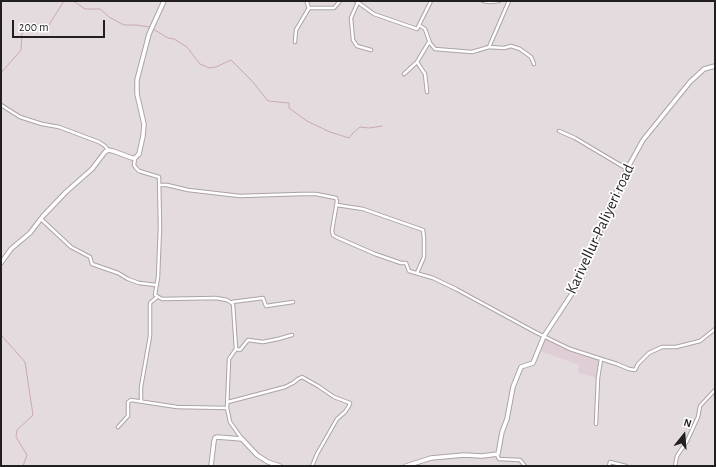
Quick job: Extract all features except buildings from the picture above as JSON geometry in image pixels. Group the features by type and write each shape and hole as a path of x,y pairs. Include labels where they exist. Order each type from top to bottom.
{"main road":[{"path":"1,263 11,249 30,232 66,192 92,169 105,152 108,150 135,158 139,154 144,124 137,94 137,80 140,64 151,31 164,1"},
{"name":"Karivellur-Paliyeri road","path":"496,455 507,419 513,386 519,370 521,367 533,363 544,336 575,289 583,274 610,206 627,169 644,140 690,82 704,69 715,66"},
{"path":"211,466 215,438 242,439 258,455 268,462 280,466"},
{"path":"406,466 431,458 464,455 496,455"}],"street":[{"path":"295,42 296,30 309,8 308,1"},
{"path":"309,8 334,8 340,1"},
{"path":"370,50 357,46 353,40 351,18 357,1 374,14 417,29 431,1"},
{"path":"483,1 499,1"},
{"path":"489,47 509,1"},
{"path":"419,25 426,29 430,41 435,49 472,52 489,47 504,48 511,46 520,49 531,57 534,64"},
{"path":"404,74 418,62 430,41"},
{"path":"418,62 425,74 427,92"},
{"path":"1,105 20,117 42,124 59,127 99,142 108,150"},
{"path":"559,131 575,138 627,169"},
{"path":"135,158 134,165 139,171 158,177 160,227 158,277 155,295 157,297"},
{"path":"159,185 240,196 269,194 316,194 336,198 337,205 333,235 374,254 401,263 406,263 409,271 433,278 456,289 570,349 635,370 638,364 649,353 662,348 700,342 715,329"},
{"path":"337,205 363,209 423,230 424,257 417,273"},
{"path":"41,219 71,247 90,258 92,264 118,273 139,283 156,285"},
{"path":"157,297 216,298 231,302 263,298 266,306 293,302"},
{"path":"141,401 141,387 150,336 150,303 157,297"},
{"path":"231,302 234,308 236,349 229,360 227,408 230,422 242,439"},
{"path":"236,349 240,350 248,340 263,342 292,335"},
{"path":"596,424 598,378 601,360"},
{"path":"228,402 285,387 302,377 334,397 350,402 347,410 337,419 312,466"},
{"path":"675,466 677,456 687,441 698,417 700,406 715,390"},
{"path":"118,427 128,416 128,402 131,400 177,407 227,408"},
{"path":"496,455 499,459 520,460 525,466"},
{"path":"609,466 610,462 626,466"}],"shaded area":[{"path":"544,338 549,339 569,350 600,360 597,378 578,373 579,365 540,351"}],"waterway":[{"path":"1,73 21,50 22,33 38,24 49,25 64,1"},
{"path":"70,1 75,2 85,9 100,9 109,17 124,25 150,27"},
{"path":"153,29 187,47 200,64 209,68 216,67 231,60 252,81 268,101 289,103 289,108 307,121 330,132 349,138 360,127 369,128 382,126"},
{"path":"1,335 25,362 33,415 17,430 16,437 27,455 23,466"}]}
